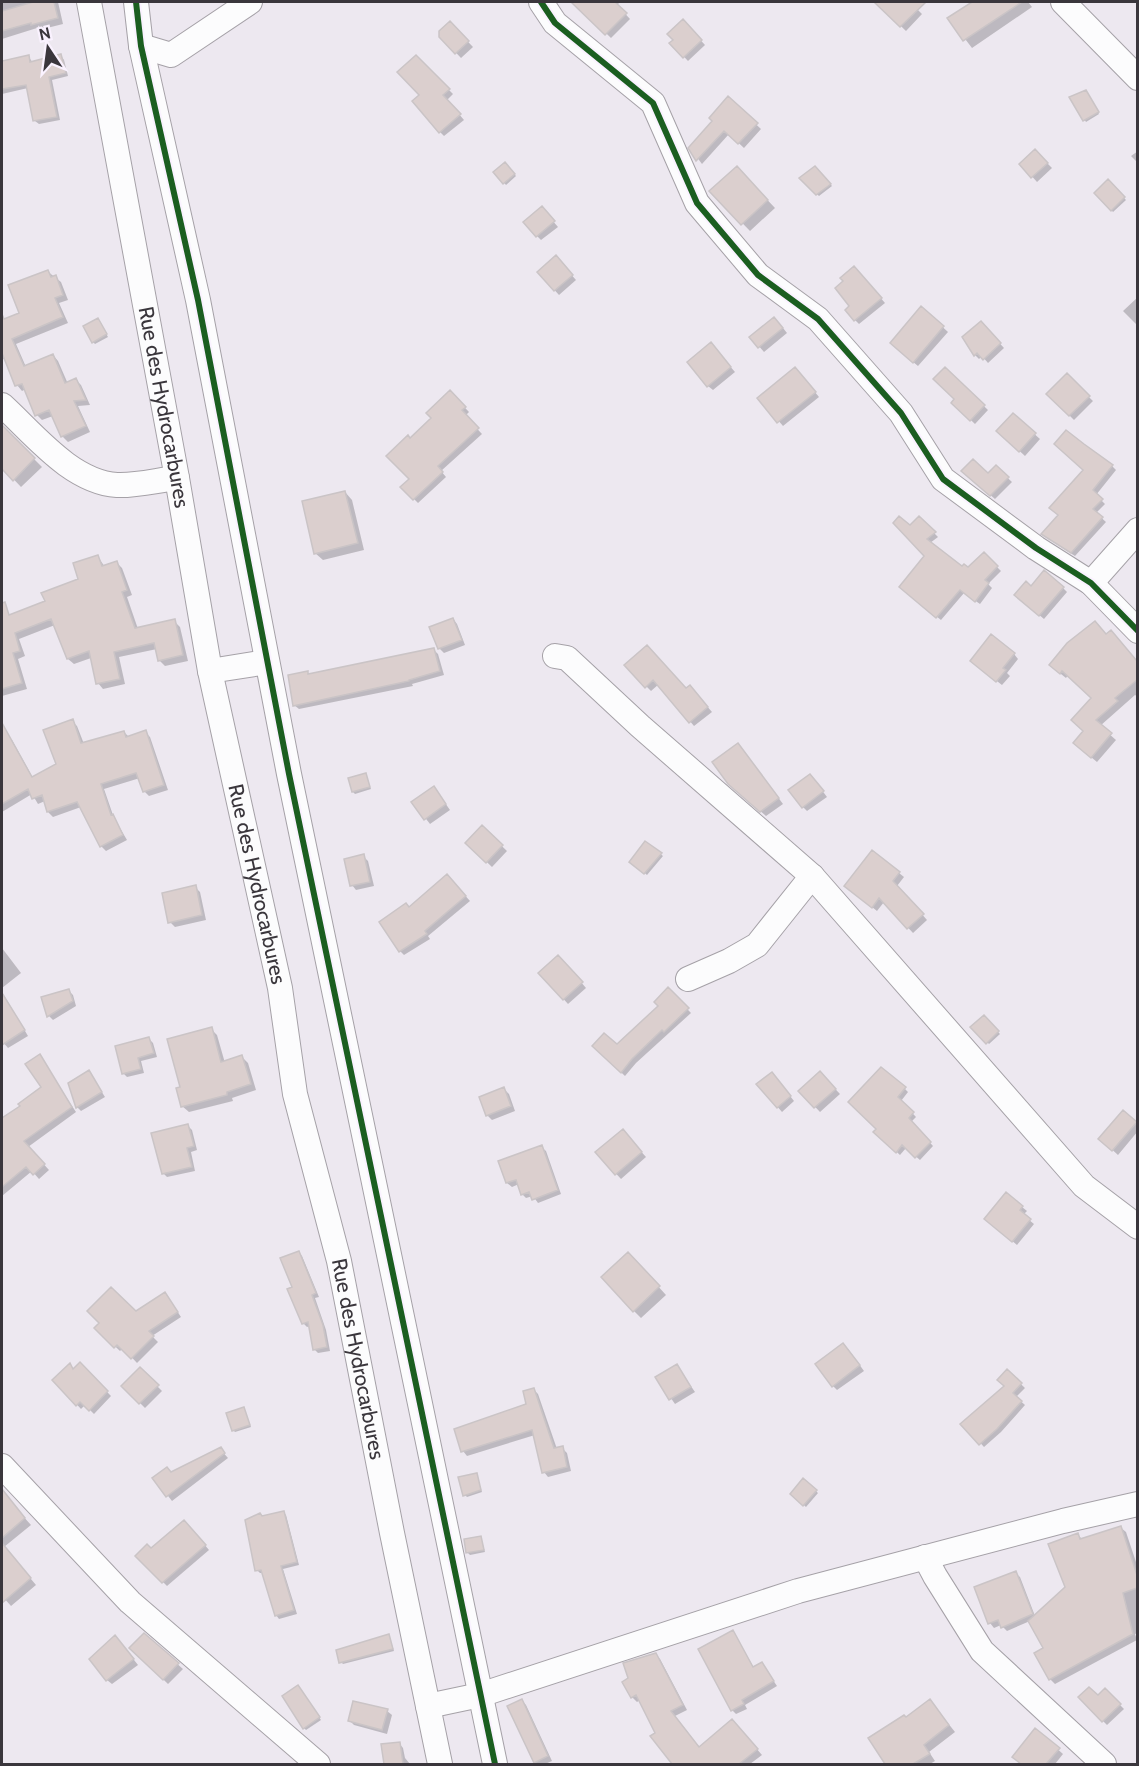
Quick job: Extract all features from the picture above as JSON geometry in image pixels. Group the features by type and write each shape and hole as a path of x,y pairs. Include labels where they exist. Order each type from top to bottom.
{"street":[{"name":"Rue des Hydrocarbures","path":"90,2 210,671 280,988 295,1094 339,1261 441,1764"},
{"path":"136,2 141,46 198,300 267,662 495,1764"},
{"path":"141,46 171,54 250,2"},
{"path":"541,2 555,22 653,103 697,203 758,275 818,319 901,413 943,479 1036,548 1091,584 1137,631"},
{"path":"1064,2 1137,78"},
{"path":"2,405 71,469 93,481 119,485 177,478"},
{"path":"1091,584 1137,530"},
{"path":"555,656 567,658 640,726 812,876 1084,1185 1137,1227"},
{"path":"210,671 267,662"},
{"path":"688,979 729,962 757,945 812,876"},
{"path":"2,1466 130,1602 318,1764"},
{"path":"428,1706 480,1695 798,1591 1063,1521 1137,1504"},
{"path":"925,1557 982,1651 1104,1764"}],"building":[{"path":"33,2 54,2 58,18 2,31 2,11"},
{"path":"571,2 615,2 627,13 605,35"},
{"path":"874,2 926,2 900,27"},
{"path":"972,2 1022,2 963,41 947,18"},
{"path":"683,19 702,40 683,58 669,43 673,40 667,34"},
{"path":"450,21 469,41 455,54 439,37 439,31"},
{"path":"61,54 66,73 49,77 57,117 33,121 26,85 2,89 2,61 29,55 30,62"},
{"path":"416,55 450,89 443,95 461,114 439,133 412,101 419,95 397,72"},
{"path":"1086,90 1099,112 1083,121 1069,97"},
{"path":"728,96 758,123 738,144 724,131 696,161 688,148 712,121 709,118"},
{"path":"1035,149 1048,163 1031,178 1019,164"},
{"path":"505,162 515,174 503,184 493,172"},
{"path":"737,166 768,200 741,225 709,191"},
{"path":"815,166 831,184 816,195 799,178"},
{"path":"1108,179 1125,197 1111,211 1094,193"},
{"path":"542,206 555,221 536,237 523,222"},
{"path":"556,255 573,275 554,291 537,272"},
{"path":"854,266 882,298 854,321 845,310 849,306 835,288 843,281 840,278"},
{"path":"48,270 51,277 56,275 63,295 55,298 63,317 12,339 24,366 53,354 65,383 76,378 86,400 74,401 86,426 61,437 49,410 35,416 22,384 15,386 2,353 2,314 4,319 19,313 8,285"},
{"path":"921,306 944,326 913,363 890,343"},
{"path":"774,317 783,328 758,348 749,337"},
{"path":"98,318 107,334 92,343 83,326"},
{"path":"981,321 1001,343 983,360 977,353 974,356 962,337"},
{"path":"711,342 731,367 707,387 687,362"},
{"path":"795,367 816,392 777,423 757,398"},
{"path":"945,367 985,405 970,421 951,403 954,399 933,379"},
{"path":"1067,373 1090,396 1069,416 1046,394"},
{"path":"450,390 466,407 462,410 479,428 438,466 443,472 413,500 400,487 409,479 386,456 408,435 410,438 431,418 426,413"},
{"path":"1013,413 1036,433 1019,452 996,431"},
{"path":"2,425 35,458 13,481 2,469"},
{"path":"1066,430 1113,465 1093,490 1103,499 1093,509 1103,517 1071,553 1041,534 1058,515 1049,508 1083,470 1054,444"},
{"path":"973,459 988,473 996,465 1009,477 990,496 961,471"},
{"path":"345,491 358,543 314,554 302,501"},
{"path":"899,516 910,525 919,516 936,532 927,539 962,566 964,564 968,567 984,552 998,566 985,580 989,583 975,602 960,590 936,618 899,587 924,556 893,523"},
{"path":"98,555 102,566 117,561 127,590 122,592 135,628 175,619 183,655 158,661 154,643 114,652 120,679 96,684 89,651 67,659 51,619 15,633 20,651 13,653 22,683 2,689 2,603 5,602 9,615 45,601 41,593 78,579 73,563"},
{"path":"1044,570 1064,587 1039,616 1014,595 1026,581 1031,586"},
{"path":"453,618 462,640 438,649 429,627"},
{"path":"1095,621 1106,634 1111,630 1137,661 1137,680 1115,698 1118,701 1096,720 1112,733 1091,758 1073,743 1083,731 1071,720 1091,698 1062,671 1060,674 1049,665 1067,643"},
{"path":"991,634 1015,653 1003,668 1006,670 996,682 970,661"},
{"path":"647,645 686,688 690,685 708,707 689,723 653,680 645,688 624,665"},
{"path":"434,648 440,671 409,681 293,706 288,675 308,671 308,674"},
{"path":"73,719 81,743 124,731 126,737 146,730 164,785 143,792 136,773 101,784 111,815 113,814 123,835 100,847 77,802 47,812 42,795 32,799 28,789 2,804 2,723 32,777 56,764 43,730"},
{"path":"738,743 779,798 760,812 728,784 712,762"},
{"path":"366,773 370,787 352,792 348,778"},
{"path":"810,774 824,791 802,808 788,790"},
{"path":"434,786 446,804 424,820 411,802"},
{"path":"482,825 503,845 486,863 465,843"},
{"path":"645,841 662,853 644,874 629,862"},
{"path":"872,850 900,872 893,881 924,914 907,929 879,898 872,908 844,886"},
{"path":"364,854 370,882 350,886 344,859"},
{"path":"447,874 466,896 425,931 427,934 399,952 379,922 406,903 409,907"},
{"path":"196,885 202,915 168,923 162,893"},
{"path":"558,955 583,982 563,1000 538,973"},
{"path":"668,987 689,1008 664,1032 662,1030 621,1073 592,1046 604,1033 617,1044 658,1006 654,1002"},
{"path":"69,989 73,1001 47,1017 41,997"},
{"path":"2,993 25,1030 2,1045"},
{"path":"984,1015 999,1031 986,1044 970,1027"},
{"path":"212,1027 221,1062 242,1055 251,1084 227,1092 227,1095 181,1107 176,1088 180,1087 167,1039"},
{"path":"149,1037 154,1053 138,1058 141,1069 122,1074 115,1046"},
{"path":"40,1054 72,1107 24,1141 45,1164 33,1175 26,1167 2,1187 2,1118 20,1106 18,1104 41,1087 25,1064"},
{"path":"881,1067 906,1087 898,1097 914,1112 909,1118 931,1142 915,1158 902,1145 896,1153 873,1132 876,1129 848,1102"},
{"path":"89,1070 102,1092 76,1108 68,1083"},
{"path":"820,1071 836,1089 814,1108 798,1091"},
{"path":"772,1072 791,1096 777,1108 756,1084"},
{"path":"504,1087 511,1106 486,1116 479,1097"},
{"path":"1123,1110 1137,1122 1112,1151 1098,1139"},
{"path":"188,1124 194,1146 187,1148 192,1167 162,1174 151,1133"},
{"path":"623,1129 642,1152 615,1175 595,1152"},
{"path":"542,1145 558,1190 532,1200 529,1192 521,1195 516,1180 506,1183 498,1161"},
{"path":"1006,1192 1023,1206 1020,1210 1031,1219 1012,1242 984,1219"},
{"path":"299,1251 316,1293 312,1295 323,1325 327,1347 313,1350 308,1322 302,1324 287,1289 292,1287 280,1258"},
{"path":"628,1252 660,1286 633,1312 601,1277"},
{"path":"111,1287 136,1311 165,1292 178,1312 149,1331 154,1336 131,1359 117,1345 114,1348 94,1328 99,1323 87,1311"},
{"path":"843,1343 860,1365 832,1387 815,1364"},
{"path":"80,1362 108,1391 89,1411 80,1402 76,1406 52,1380 70,1363 73,1369"},
{"path":"677,1364 691,1387 669,1400 655,1377"},
{"path":"140,1367 159,1385 139,1404 121,1386"},
{"path":"1007,1369 1022,1383 1013,1393 1022,1401 979,1445 960,1424 1004,1386 997,1380"},
{"path":"534,1388 554,1448 563,1446 567,1467 542,1473 532,1430 461,1452 454,1429 526,1404 523,1391"},
{"path":"244,1407 250,1425 232,1431 226,1413"},
{"path":"221,1447 225,1453 166,1497 152,1478 167,1467 171,1472"},
{"path":"477,1473 481,1490 463,1496 458,1477"},
{"path":"803,1478 817,1490 803,1506 790,1494"},
{"path":"2,1489 25,1518 2,1538"},
{"path":"284,1511 297,1562 281,1566 294,1610 275,1616 261,1570 255,1571 245,1520 260,1513 262,1516"},
{"path":"184,1520 206,1545 162,1583 135,1556 147,1544 151,1548"},
{"path":"1121,1526 1137,1575 1137,1588 1123,1593 1133,1634 1049,1680 1034,1653 1043,1648 1028,1621 1065,1587 1048,1544 1078,1533 1080,1539"},
{"path":"481,1536 484,1550 466,1553 464,1539"},
{"path":"2,1543 31,1578 2,1603"},
{"path":"1016,1571 1033,1614 1001,1628 998,1620 988,1624 974,1587"},
{"path":"733,1630 753,1667 762,1662 774,1681 742,1700 744,1704 731,1711 698,1649"},
{"path":"144,1633 179,1663 163,1680 129,1648"},
{"path":"389,1634 393,1649 339,1663 336,1650"},
{"path":"115,1635 134,1659 106,1681 89,1659"},
{"path":"656,1653 683,1705 671,1711 699,1747 732,1719 758,1749 739,1764 672,1764 650,1736 655,1733 636,1695 631,1698 622,1682 628,1678 623,1663"},
{"path":"298,1685 320,1717 303,1729 282,1696"},
{"path":"1089,1687 1098,1695 1105,1688 1121,1704 1102,1722 1078,1697"},
{"path":"522,1699 548,1756 534,1763 507,1706"},
{"path":"930,1699 949,1725 924,1745 930,1754 913,1764 885,1764 868,1738 904,1715 906,1717"},
{"path":"353,1701 388,1709 382,1730 348,1721"},
{"path":"1035,1728 1060,1748 1046,1764 1021,1764 1012,1757"},
{"path":"400,1742 403,1764 384,1764 381,1744"}],"cycle path":[{"path":"136,2 141,46 198,300 289,774 495,1764"},
{"path":"541,2 555,23 653,103 697,203 758,275 818,319 901,413 943,479 1036,548 1091,583 1138,631"}]}
